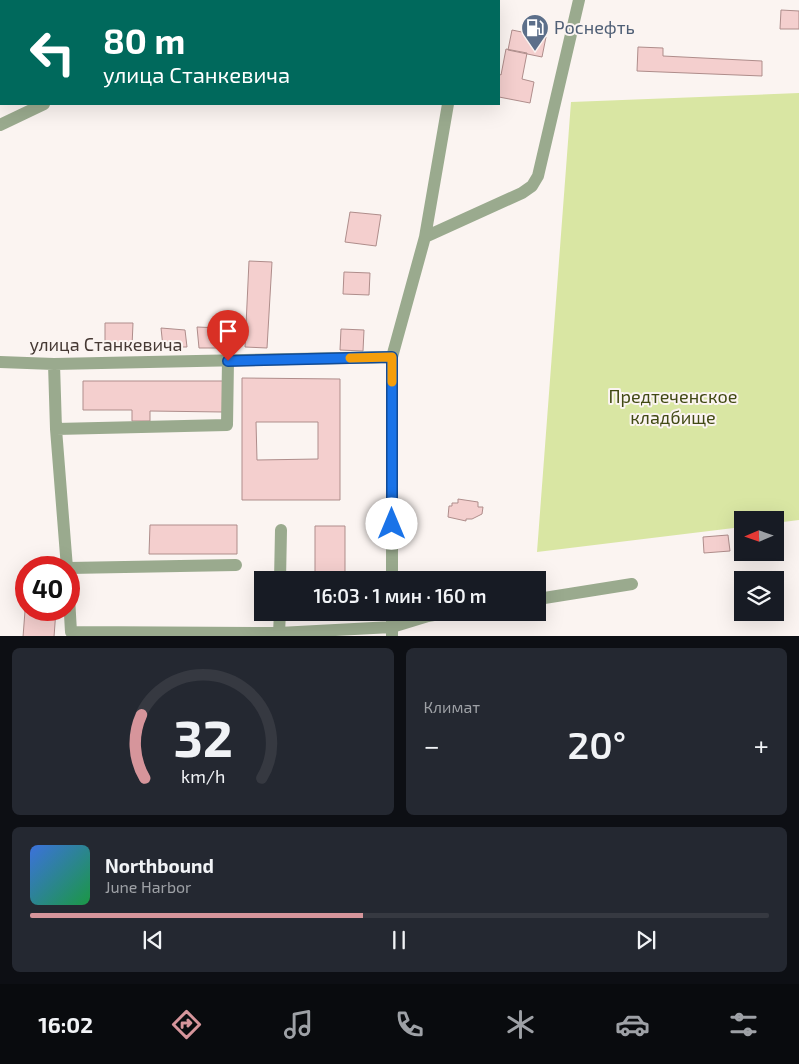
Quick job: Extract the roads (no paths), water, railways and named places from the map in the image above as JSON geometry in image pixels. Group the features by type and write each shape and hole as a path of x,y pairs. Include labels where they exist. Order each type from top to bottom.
{"street":[{"path":"424,237 522,193 532,186 538,176 578,0"},
{"path":"0,125 42,105"},
{"path":"392,571 392,357 424,237 448,105"},
{"name":"улица Станкевича","path":"0,362 54,364 392,357"},
{"path":"56,429 227,425 228,361"},
{"path":"54,364 56,429 67,556"},
{"path":"280,571 281,530"},
{"path":"80,568 236,565"},
{"path":"546,598 632,584"},
{"path":"70,621 71,632 155,634 392,632 417,621"},
{"path":"279,633 280,621"}],"place":[{"name":"Роснефть","path":"535,52"}],"park label":[{"name":"Предтеченское кладбище","path":"673,407"}]}
